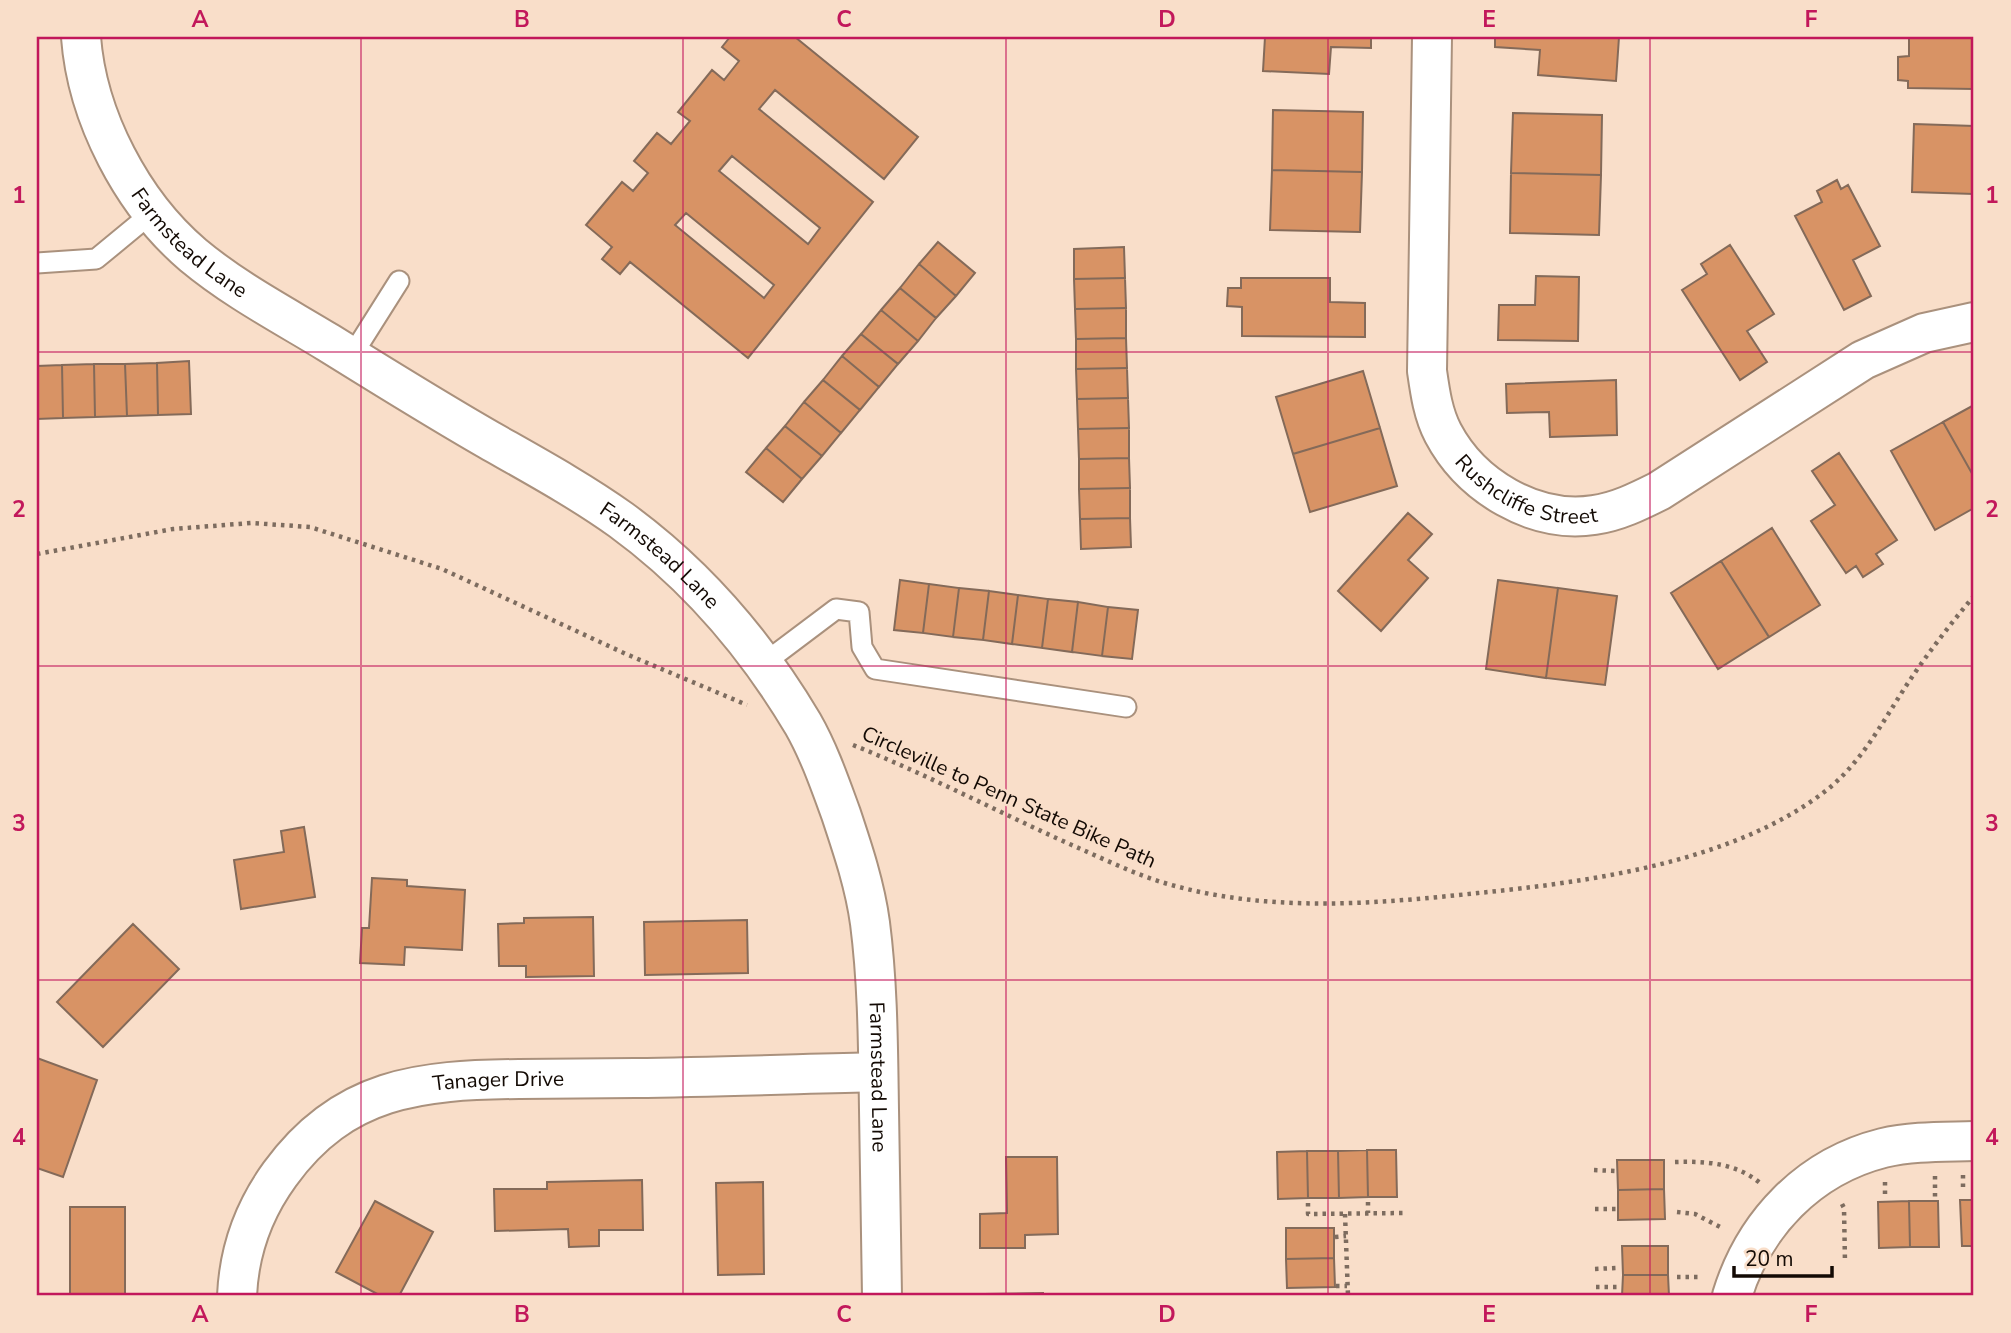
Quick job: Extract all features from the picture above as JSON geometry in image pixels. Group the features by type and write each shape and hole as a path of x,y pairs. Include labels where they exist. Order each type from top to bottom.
{"street":[{"name":"Farmstead Lane","path":"81,37 83,62 96,114 117,160 153,212 191,253 231,283 617,517 677,565 716,604 762,664 804,726 831,785 857,862 870,922 876,987 882,1296"},
{"name":"Rushcliffe Street","path":"1432,37 1427,371 1432,403 1442,433 1463,462 1493,491 1523,506 1559,515 1594,515 1628,506 1659,491 1863,360 1924,333 1974,322"},
{"name":"Tanager Drive","path":"237,1296 238,1270 248,1229 267,1192 294,1155 327,1124 366,1101 406,1087 449,1081 878,1072"},
{"path":"1717,1287 1739,1272 1754,1243 1779,1209 1810,1181 1846,1161 1883,1148 1921,1142 1968,1158"}],"lane":[{"path":"37,263 96,259 153,212"},
{"path":"351,356 399,281"},
{"path":"762,664 836,609 859,612 862,648 875,669 1126,707"}],"path":[{"path":"37,554 173,529 251,523 310,527 442,569 626,654 752,707"},
{"name":"Circleville to Penn State Bike Path","path":"845,742 1109,861 1166,884 1223,897 1288,904 1366,903 1546,886 1692,855 1766,828 1805,806 1832,786 1850,767 1948,627 1974,596"},
{"path":"1963,1192 1968,1158"},
{"path":"1675,1162 1729,1166 1751,1175 1760,1183"},
{"path":"1594,1170 1616,1171"},
{"path":"1935,1175 1935,1196"},
{"path":"1839,1201 1844,1208 1845,1263"},
{"path":"1368,1202 1368,1213"},
{"path":"1308,1203 1308,1214 1406,1213"},
{"path":"1595,1209 1617,1209"},
{"path":"1677,1212 1695,1214 1725,1229"},
{"path":"1345,1214 1348,1296"},
{"path":"1335,1237 1346,1236"},
{"path":"1595,1269 1617,1268"},
{"path":"1677,1277 1717,1287"},
{"path":"1336,1286 1348,1286"},
{"path":"1596,1287 1618,1287"}],"building":[{"path":"730,37 795,37 918,137 884,179 775,90 759,109 873,202 748,358 630,262 620,274 602,259 612,247 586,225 622,182 633,191 648,173 634,161 657,133 671,144 690,121 678,112 712,70 724,80 739,61 722,47","holes":["732,156 820,228 808,244 719,171","686,213 774,285 764,298 675,225"]},
{"path":"1265,37 1371,37 1371,48 1331,47 1329,74 1263,71"},
{"path":"1495,37 1619,37 1616,81 1538,75 1540,50 1495,47"},
{"path":"1909,37 1974,37 1974,89 1908,88 1908,81 1898,80 1898,57 1909,56"},
{"path":"1273,110 1363,112 1362,172 1272,170"},
{"path":"1513,113 1602,115 1601,175 1511,173"},
{"path":"1914,124 1974,126 1974,194 1912,192"},
{"path":"1272,170 1362,172 1360,232 1270,230"},
{"path":"1511,173 1601,175 1599,235 1510,233"},
{"path":"1837,180 1841,189 1848,185 1880,246 1853,260 1871,296 1844,310 1795,216 1822,202 1817,191"},
{"path":"938,242 975,273 956,296 919,264"},
{"path":"1730,245 1774,314 1747,331 1767,362 1740,380 1682,290 1707,274 1701,264"},
{"path":"1124,247 1125,278 1074,279 1074,249"},
{"path":"919,264 956,296 936,318 900,288"},
{"path":"1536,276 1579,277 1578,341 1498,340 1499,305 1535,305"},
{"path":"1125,278 1126,308 1075,309 1074,279"},
{"path":"1241,278 1330,278 1330,302 1365,303 1365,337 1242,336 1242,307 1227,306 1228,288 1241,288"},
{"path":"900,288 936,318 918,341 881,310"},
{"path":"1126,308 1126,338 1076,339 1075,309"},
{"path":"881,310 918,341 898,364 861,334"},
{"path":"861,334 898,364 879,387 842,356"},
{"path":"1126,338 1127,368 1076,369 1076,339"},
{"path":"842,356 879,387 860,410 823,380"},
{"path":"189,361 191,414 158,415 157,363"},
{"path":"157,363 158,415 127,416 125,364"},
{"path":"94,364 125,364 127,416 95,417"},
{"path":"94,364 95,417 63,418 62,365"},
{"path":"62,365 63,418 37,419 37,366"},
{"path":"1127,368 1128,398 1077,399 1076,369"},
{"path":"1363,371 1380,428 1293,454 1276,397"},
{"path":"823,380 860,410 841,433 804,402"},
{"path":"1616,380 1617,435 1550,437 1549,412 1507,413 1506,384"},
{"path":"1128,398 1129,428 1078,429 1077,399"},
{"path":"804,402 841,433 822,456 785,426"},
{"path":"1974,405 1974,477 1943,422"},
{"path":"1943,422 1974,477 1974,508 1935,530 1891,451"},
{"path":"785,426 822,456 802,479 766,448"},
{"path":"1129,428 1129,458 1079,459 1078,429"},
{"path":"1380,428 1397,486 1310,512 1293,454"},
{"path":"766,448 802,479 783,502 746,472"},
{"path":"1839,453 1897,540 1876,554 1883,564 1863,577 1856,566 1846,573 1811,521 1835,505 1812,471"},
{"path":"1129,458 1130,488 1079,489 1079,459"},
{"path":"1130,488 1130,518 1080,519 1079,489"},
{"path":"1408,513 1432,534 1408,560 1428,578 1381,631 1338,591"},
{"path":"1130,518 1131,547 1081,549 1080,519"},
{"path":"1772,528 1820,605 1769,637 1721,561"},
{"path":"1721,561 1769,637 1718,669 1671,593"},
{"path":"900,580 929,584 923,633 894,630"},
{"path":"1498,580 1558,588 1546,678 1486,669"},
{"path":"929,584 959,588 953,637 923,633"},
{"path":"959,588 989,591 983,640 953,637"},
{"path":"1558,588 1617,596 1605,685 1546,678"},
{"path":"989,591 1018,595 1012,644 983,640"},
{"path":"1018,595 1048,599 1042,648 1012,644"},
{"path":"1048,599 1078,602 1072,652 1042,648"},
{"path":"1078,602 1108,607 1102,656 1072,652"},
{"path":"1108,607 1138,610 1132,659 1102,656"},
{"path":"304,827 315,897 241,909 234,860 284,852 281,831"},
{"path":"372,878 407,880 407,886 465,890 462,950 405,947 404,965 360,963 362,928 369,928"},
{"path":"593,917 594,976 526,977 526,966 499,966 498,924 524,923 524,918"},
{"path":"747,920 748,973 645,975 644,922"},
{"path":"133,924 179,969 103,1047 57,1002"},
{"path":"37,1058 97,1080 63,1177 37,1168"},
{"path":"1367,1150 1368,1197 1339,1198 1338,1151"},
{"path":"1367,1150 1396,1150 1397,1197 1368,1197"},
{"path":"1307,1151 1308,1198 1278,1199 1277,1152"},
{"path":"1307,1151 1338,1151 1339,1198 1308,1198"},
{"path":"1006,1157 1057,1157 1058,1234 1025,1235 1025,1248 980,1248 980,1214 1007,1213"},
{"path":"1617,1160 1664,1160 1664,1189 1618,1190"},
{"path":"642,1180 643,1230 599,1230 599,1246 569,1247 568,1229 495,1231 494,1189 547,1189 547,1182"},
{"path":"763,1182 764,1274 718,1275 716,1183"},
{"path":"1664,1189 1665,1219 1618,1220 1618,1190"},
{"path":"1960,1200 1974,1200 1974,1246 1962,1246"},
{"path":"375,1201 433,1232 399,1296 381,1296 336,1272"},
{"path":"1909,1201 1938,1201 1939,1247 1910,1247"},
{"path":"1909,1201 1910,1247 1879,1248 1878,1202"},
{"path":"70,1207 125,1207 125,1296 70,1296"},
{"path":"1286,1228 1334,1228 1334,1258 1286,1259"},
{"path":"1622,1246 1668,1246 1668,1275 1623,1275"},
{"path":"1334,1258 1335,1287 1287,1288 1286,1259"},
{"path":"1623,1275 1668,1275 1669,1296 1622,1296"},
{"path":"1043,1293 1043,1296 985,1296 985,1294"}]}
